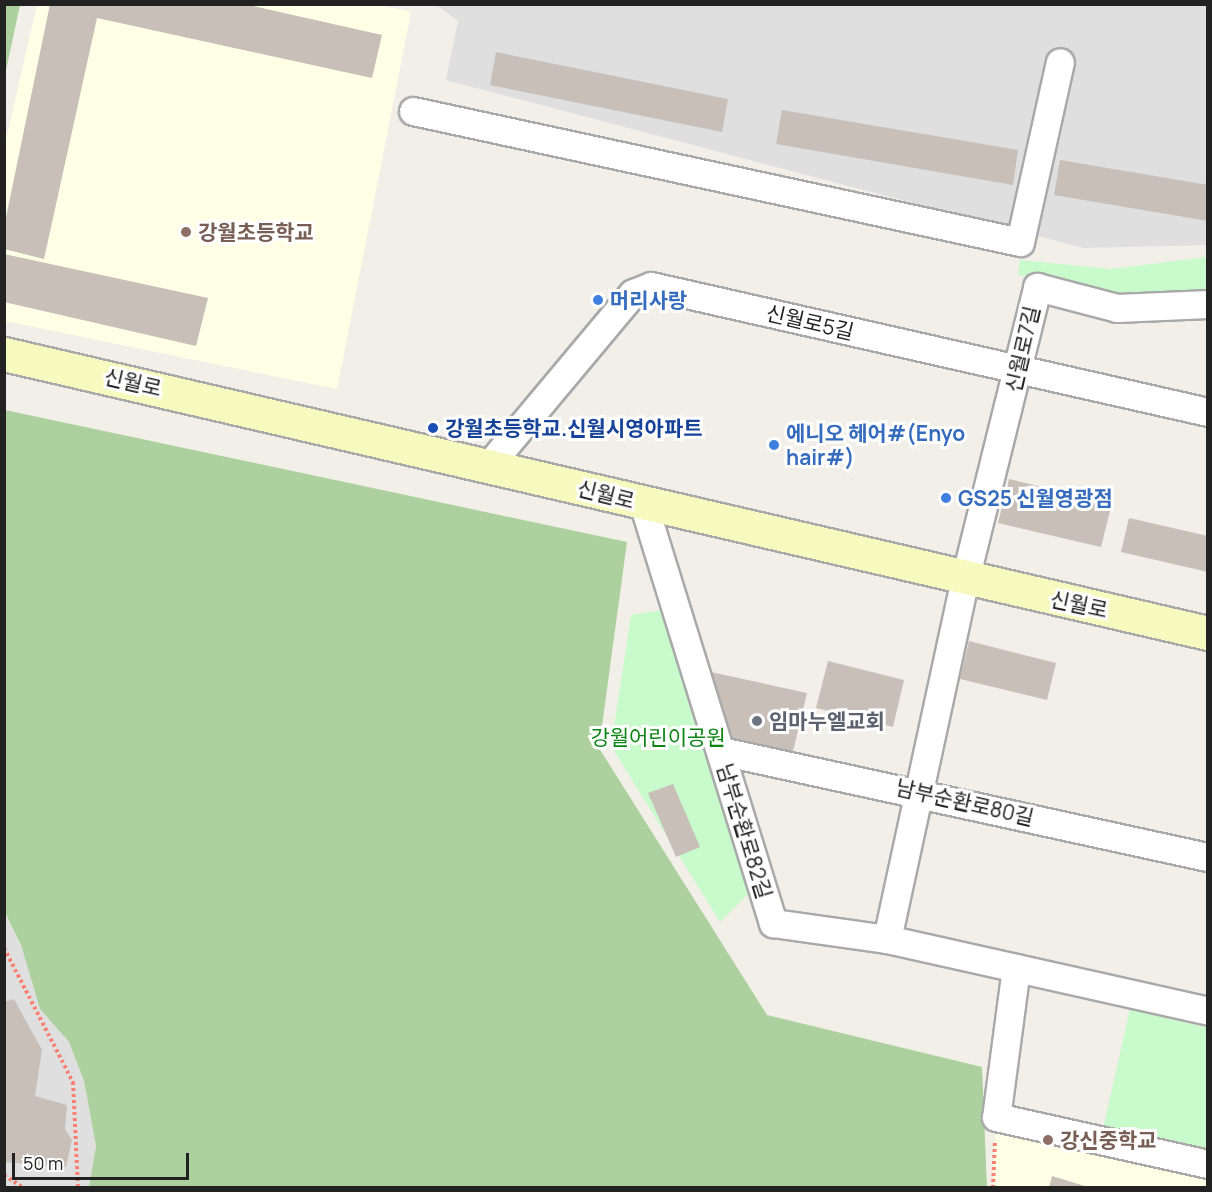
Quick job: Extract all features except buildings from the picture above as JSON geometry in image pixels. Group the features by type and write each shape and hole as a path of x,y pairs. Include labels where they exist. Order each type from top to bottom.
{"main road":[{"name":"신월로","path":"4,354 489,465 965,579 1208,633"}],"street":[{"path":"413,111 1020,242 1060,62"},
{"name":"신월로5길","path":"489,465 633,293 651,286 1208,412"},
{"name":"신월로7길","path":"888,939 965,579 1037,287 1117,308 1208,304"},
{"name":"남부순환로82길","path":"643,503 773,923 888,939 1208,1011"},
{"name":"남부순환로80길","path":"721,751 919,791 1208,857"},
{"path":"1017,968 996,1117 1208,1164"}],"path":[{"path":"4,948 73,1082 78,1188"},
{"path":"993,1188 996,1117"},
{"path":"4,1175 24,1188"}],"shaded area":[{"name":"강월초등학교","path":"375,4 411,12 337,389 5,321 5,144 37,5"},
{"path":"436,5 1207,5 1207,245 1083,248 446,80 458,21"},
{"path":"4,913 21,945 40,1009 69,1042 84,1081 96,1146 89,1187 5,1187"},
{"name":"강신중학교","path":"996,1117 1207,1164 1207,1187 993,1188"}],"green space":[{"path":"4,5 20,5 5,75"},
{"path":"1207,257 1207,291 1110,297 1018,275 1020,260 1111,269"},
{"path":"5,410 627,542 599,748 767,1015 982,1067 987,1187 89,1187 96,1146 84,1081 69,1042 40,1009 21,945 5,913"},
{"name":"강월어린이공원","path":"668,609 752,890 720,922 611,746 631,615"},
{"path":"1130,1009 1207,1028 1207,1152 1103,1129"}],"place":[{"name":"강월초등학교","path":"186,232"},
{"name":"머리사랑","path":"598,300"},
{"name":"강월초등학교.신월시영아파트","path":"433,428"},
{"name":"에니오 헤어#(Enyo hair#)","path":"774,445"},
{"name":"GS25 신월영광점","path":"946,498"},
{"name":"임마누엘교회","path":"757,721"},
{"name":"강신중학교","path":"1048,1140"}]}
